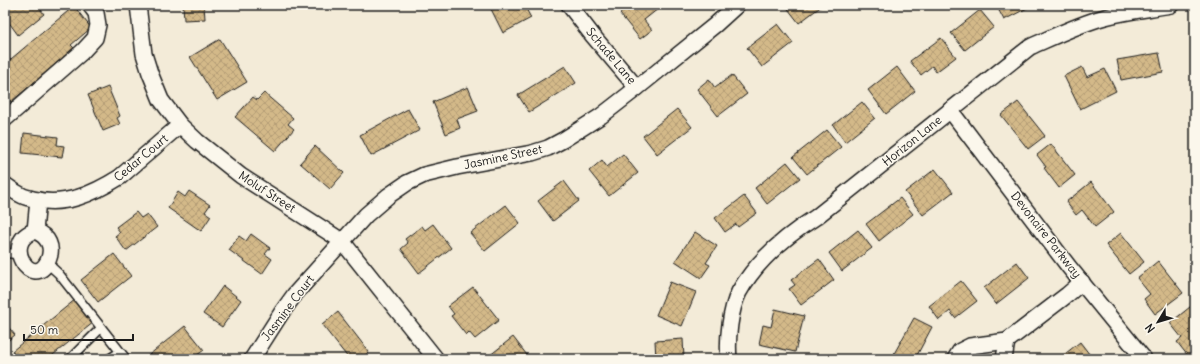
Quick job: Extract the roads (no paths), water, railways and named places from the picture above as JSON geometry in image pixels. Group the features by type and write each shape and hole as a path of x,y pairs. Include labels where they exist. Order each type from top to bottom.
{"street":[{"path":"5,119 82,52 95,38 98,25 96,13 90,5"},
{"name":"Moluf Street","path":"138,5 144,54 150,73 161,100 180,125 197,141 241,176 342,241 436,359"},
{"name":"Schade Lane","path":"569,5 637,88"},
{"name":"Jasmine Street","path":"342,241 366,215 388,196 407,183 424,175 457,167 532,153 548,148 563,140 601,116 715,25 737,5"},
{"name":"Horizon Lane","path":"729,359 730,329 734,306 739,293 755,269 774,248 796,230 816,217 1030,47 1066,30 1104,18 1142,9 1171,5"},
{"name":"Devonaire Parkway","path":"950,110 1069,267 1144,359"},
{"name":"Cedar Court","path":"5,185 22,196 38,200 58,202 86,196 120,178 180,125"},
{"path":"35,231 38,200"},
{"path":"35,231 47,239 50,246 50,255 47,263 34,271 24,267 10,254 21,238 28,233 35,231"},
{"name":"Jasmine Court","path":"252,359 295,294 342,241"},
{"path":"955,359 960,351 970,346 1007,341 1082,282"},
{"path":"1004,359 1007,341"}],"lane":[{"path":"47,263 60,274 126,359"},
{"path":"70,359 101,328"},
{"path":"109,359 120,352"}]}
